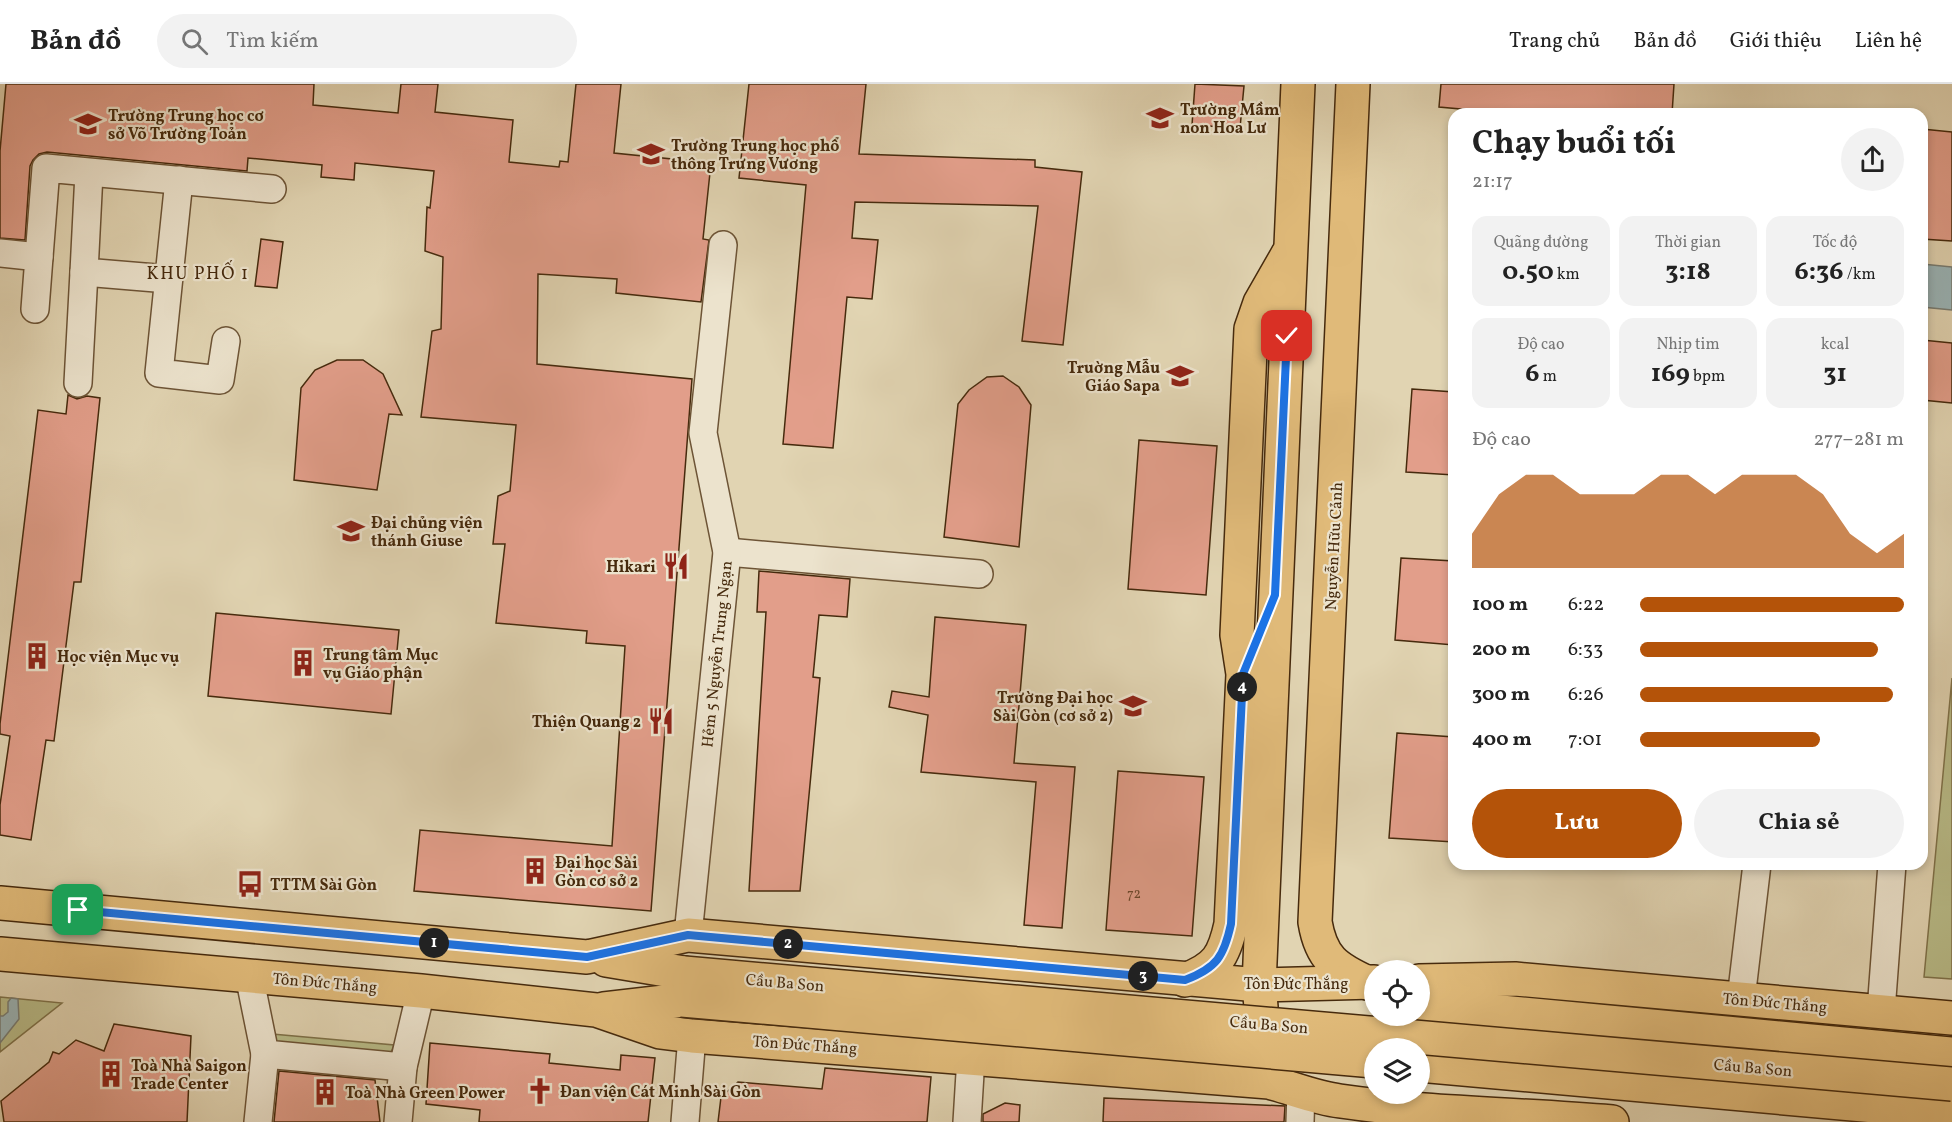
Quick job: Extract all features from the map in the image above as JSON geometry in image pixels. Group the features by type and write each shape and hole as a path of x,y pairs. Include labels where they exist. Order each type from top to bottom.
{"main road":[{"path":"1298,84 1259,985 1261,1009 1268,1028 1275,1044 1289,1058 1324,1079 1364,1088"},
{"name":"Nguyễn Hữu Cảnh","path":"1353,84 1315,922 1318,943 1329,959 1345,972 1364,980"},
{"path":"1185,980 1202,973 1217,962 1227,943 1231,924 1243,674 1237,635 1251,329 1260,303 1290,249"},
{"path":"1243,674 1275,595"},
{"name":"Tôn Đức Thắng","path":"0,903 587,957 688,935 1185,980 1259,985 1364,983"},
{"path":"76,959 78,910"},
{"name":"Tôn Đức Thắng","path":"0,954 421,991 596,1010 660,1032 692,1036 1269,1082 1300,1106 1338,1101 1467,1118 1539,1116 1612,1122"},
{"name":"Cầu Ba Son","path":"587,957 683,986 1364,1060"},
{"name":"Tôn Đức Thắng","path":"1430,981 1515,979 1952,1018"},
{"name":"Cầu Ba Son","path":"596,1010 683,986 1952,1084"},
{"path":"1415,1038 1418,1024 1434,1010 1448,1007 1952,1054"},
{"name":"Cầu Ba Son","path":"1430,1086 1952,1113"},
{"path":"1430,1088 1501,1102 1539,1116"}],"street":[{"path":"35,309 46,168 272,189"},
{"path":"78,383 89,173"},
{"path":"179,180 159,374 220,380 226,341"},
{"name":"Hẻm 5 Nguyễn Trung Ngạn","path":"688,935 727,552 704,433 723,245"},
{"path":"0,253 39,257"},
{"path":"84,272 168,279"},
{"path":"727,552 979,574"},
{"path":"1741,999 1756,870"},
{"path":"1881,1011 1892,870"},
{"path":"249,975 265,1054 258,1122"},
{"path":"398,1122 404,1067 421,991"},
{"path":"685,1122 692,1036"},
{"path":"265,1054 404,1067"},
{"path":"967,1122 972,1057"}],"green space":[{"path":"1952,678 1952,979 1924,977"},
{"path":"0,997 62,1003 0,1052"},
{"path":"272,1034 394,1045 390,1055 274,1044"}],"water":[{"path":"1928,265 1952,267 1952,310 1928,308"},
{"path":"11,998 18,999 19,1019 0,1043 0,1016 8,1012 8,1002"}],"building":[{"path":"6,84 314,84 313,105 398,113 401,84 438,84 435,112 513,120 509,162 559,167 560,161 568,162 576,84 621,84 614,153 711,163 703,239 709,240 701,302 616,293 617,279 538,274 537,364 692,379 651,911 414,891 420,830 612,846 625,646 586,643 587,631 496,623 505,544 493,544 498,496 510,491 516,425 421,417 432,331 441,329 443,257 425,251 427,207 430,208 434,171 355,163 354,180 321,177 322,165 248,158 247,171 47,152 39,154 30,166 25,240 0,238 0,151"},
{"path":"749,84 866,84 859,154 1035,160 1035,167 1082,172 1063,345 1022,341 1038,206 855,202 852,238 878,240 872,299 847,297 833,448 783,444 806,185 739,178"},
{"path":"1195,84 1244,86 1240,128 1192,125"},
{"path":"1441,84 1674,84 1672,108 1439,107"},
{"path":"1928,130 1952,132 1952,241 1928,239"},
{"path":"261,239 283,242 277,288 255,286"},
{"path":"1928,341 1952,343 1952,403 1928,401"},
{"path":"337,360 363,360 383,374 402,415 389,414 377,490 294,480 301,388 315,370"},
{"path":"1003,376 1019,387 1031,405 1019,547 944,537 958,404 969,390 987,377"},
{"path":"1412,389 1448,392 1448,475 1406,472"},
{"path":"68,395 77,399 87,396 100,398 81,582 74,582 54,741 46,740 31,840 0,835 0,805 10,736 0,734 0,724 38,410 66,414"},
{"path":"1139,440 1217,446 1206,595 1128,589"},
{"path":"1401,558 1448,561 1448,644 1395,640"},
{"path":"759,571 850,579 847,617 819,615 813,677 820,678 800,891 749,891 766,612 757,612"},
{"name":"Trung tâm Mục vụ Giáo phận","path":"216,613 399,630 391,714 208,696"},
{"path":"935,617 1026,625 1014,763 1075,767 1062,928 1024,925 1036,782 921,772 928,715 889,707 892,691 929,697"},
{"path":"1397,733 1448,737 1448,842 1389,838"},
{"path":"1118,771 1204,777 1192,936 1106,930"},
{"name":"Toà Nhà Saigon Trade Center","path":"114,1024 191,1036 187,1122 4,1122 1,1101 49,1062 53,1052 59,1054 76,1040 104,1051"},
{"name":"Đan viện Cát Minh Sài Gòn","path":"430,1043 550,1054 549,1063 620,1070 621,1055 655,1058 648,1122 479,1122 480,1110 426,1104"},
{"path":"825,1068 931,1077 927,1122 718,1122 721,1097 738,1082 822,1089"},
{"name":"Toà Nhà Green Power","path":"279,1071 375,1080 380,1122 274,1122"},
{"path":"1104,1098 1285,1106 1284,1122 1103,1122"},
{"path":"1005,1103 1020,1105 1019,1122 983,1122 983,1114"}],"place":[{"name":"Trường Mầm non Hoa Lư","path":"1160,118"},
{"name":"Trường Trung học cơ sở Võ Trường Toản","path":"88,124"},
{"name":"Trường Trung học phổ thông Trưng Vương","path":"651,154"},
{"name":"Truờng Mẫu Giáo Sapa","path":"1180,376"},
{"name":"Đại chủng viện thánh Giuse","path":"351,531"},
{"name":"Hikari","path":"676,566"},
{"name":"Học viện Mục vụ","path":"37,656"},
{"name":"Trung tâm Mục vụ Giáo phận","path":"303,663"},
{"name":"Trường Đại học Sài Gòn (cơ sở 2)","path":"1133,706"},
{"name":"Thiện Quang 2","path":"661,721"},
{"name":"Đại học Sài Gòn cơ sở 2","path":"535,871"},
{"name":"TTTM Sài Gòn","path":"250,884"},
{"name":"Toà Nhà Saigon Trade Center","path":"111,1074"},
{"name":"Đan viện Cát Minh Sài Gòn","path":"540,1091"},
{"name":"Toà Nhà Green Power","path":"325,1092"}],"district":[{"name":"KHU PHỐ 1","path":"198,273"}],"route":[{"path":"78,910 587,957 688,935 1185,980 1202,973 1217,962 1227,943 1231,924 1243,674 1275,595 1287,336"}]}
